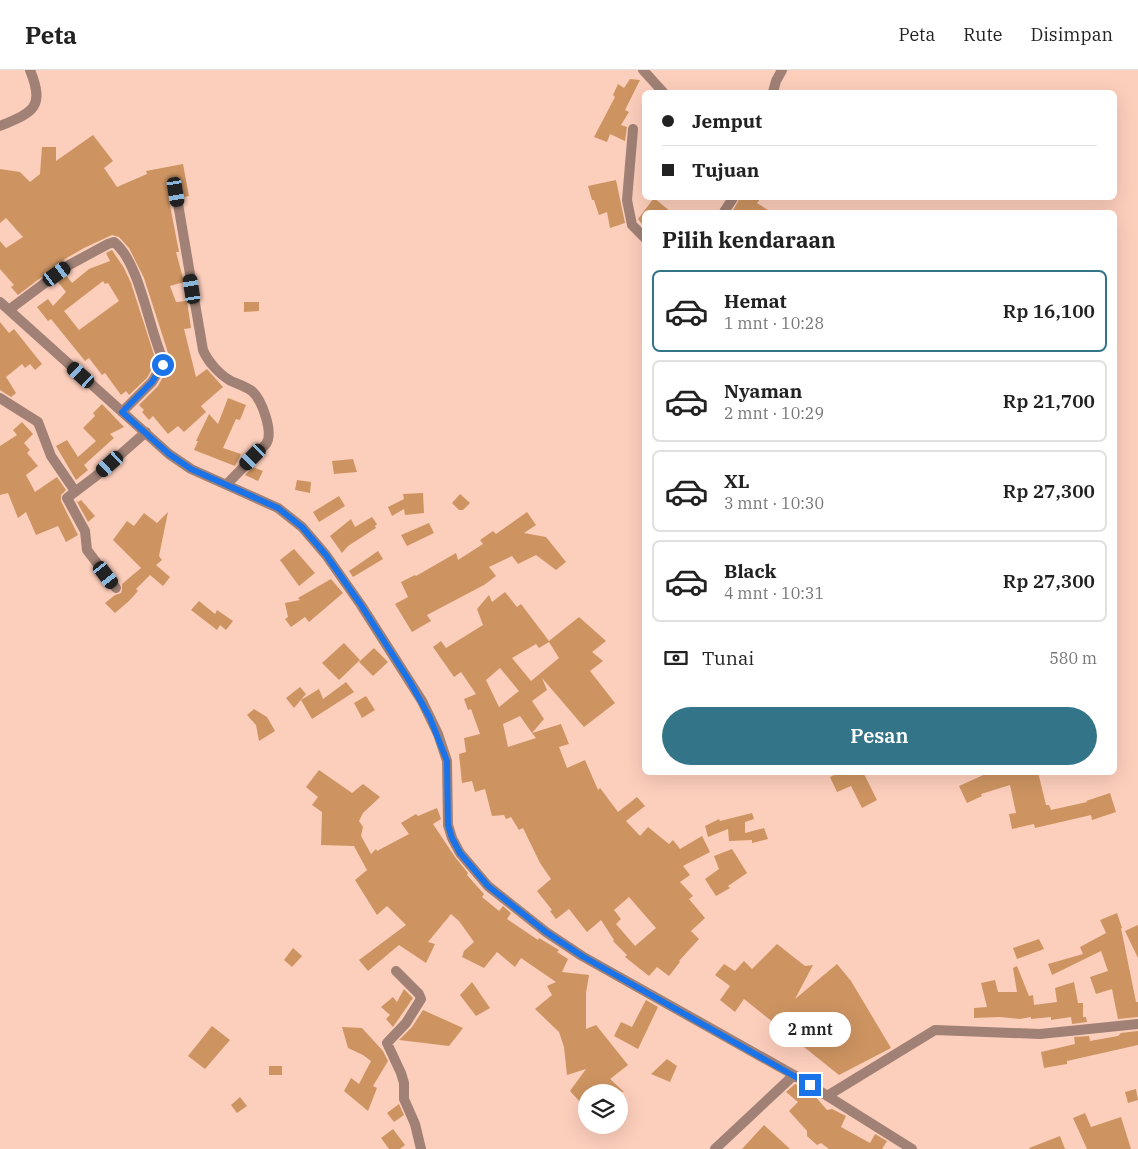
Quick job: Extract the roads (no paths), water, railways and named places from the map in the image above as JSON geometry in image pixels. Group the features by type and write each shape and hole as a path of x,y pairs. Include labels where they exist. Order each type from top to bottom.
{"street":[{"path":"0,126 29,112 37,102 38,88 30,70"},
{"path":"644,70 661,90"},
{"path":"774,90 782,70"},
{"path":"632,129 627,200 632,225 642,235"},
{"path":"176,192 203,350 209,360 225,377 248,389 256,396 270,431 269,440 266,444 227,484"},
{"path":"122,412 152,382 164,362 148,319 137,279 119,246 114,242 69,266 4,307 122,412 191,469 278,508 302,527 326,555 361,605 422,701 438,734 447,761 448,825 452,838 460,853 488,886 546,932 582,956 794,1075 912,1149"},
{"path":"0,398 38,422 52,456 75,491"},
{"path":"116,588 86,548 85,531 67,499 68,496 96,476 146,432"},
{"path":"396,970 419,994 421,999 406,1023 388,1043 403,1078 404,1099 415,1124 421,1149"},
{"path":"827,1096 935,1030 1040,1034 1138,1024"},
{"path":"714,1149 794,1075"}]}
